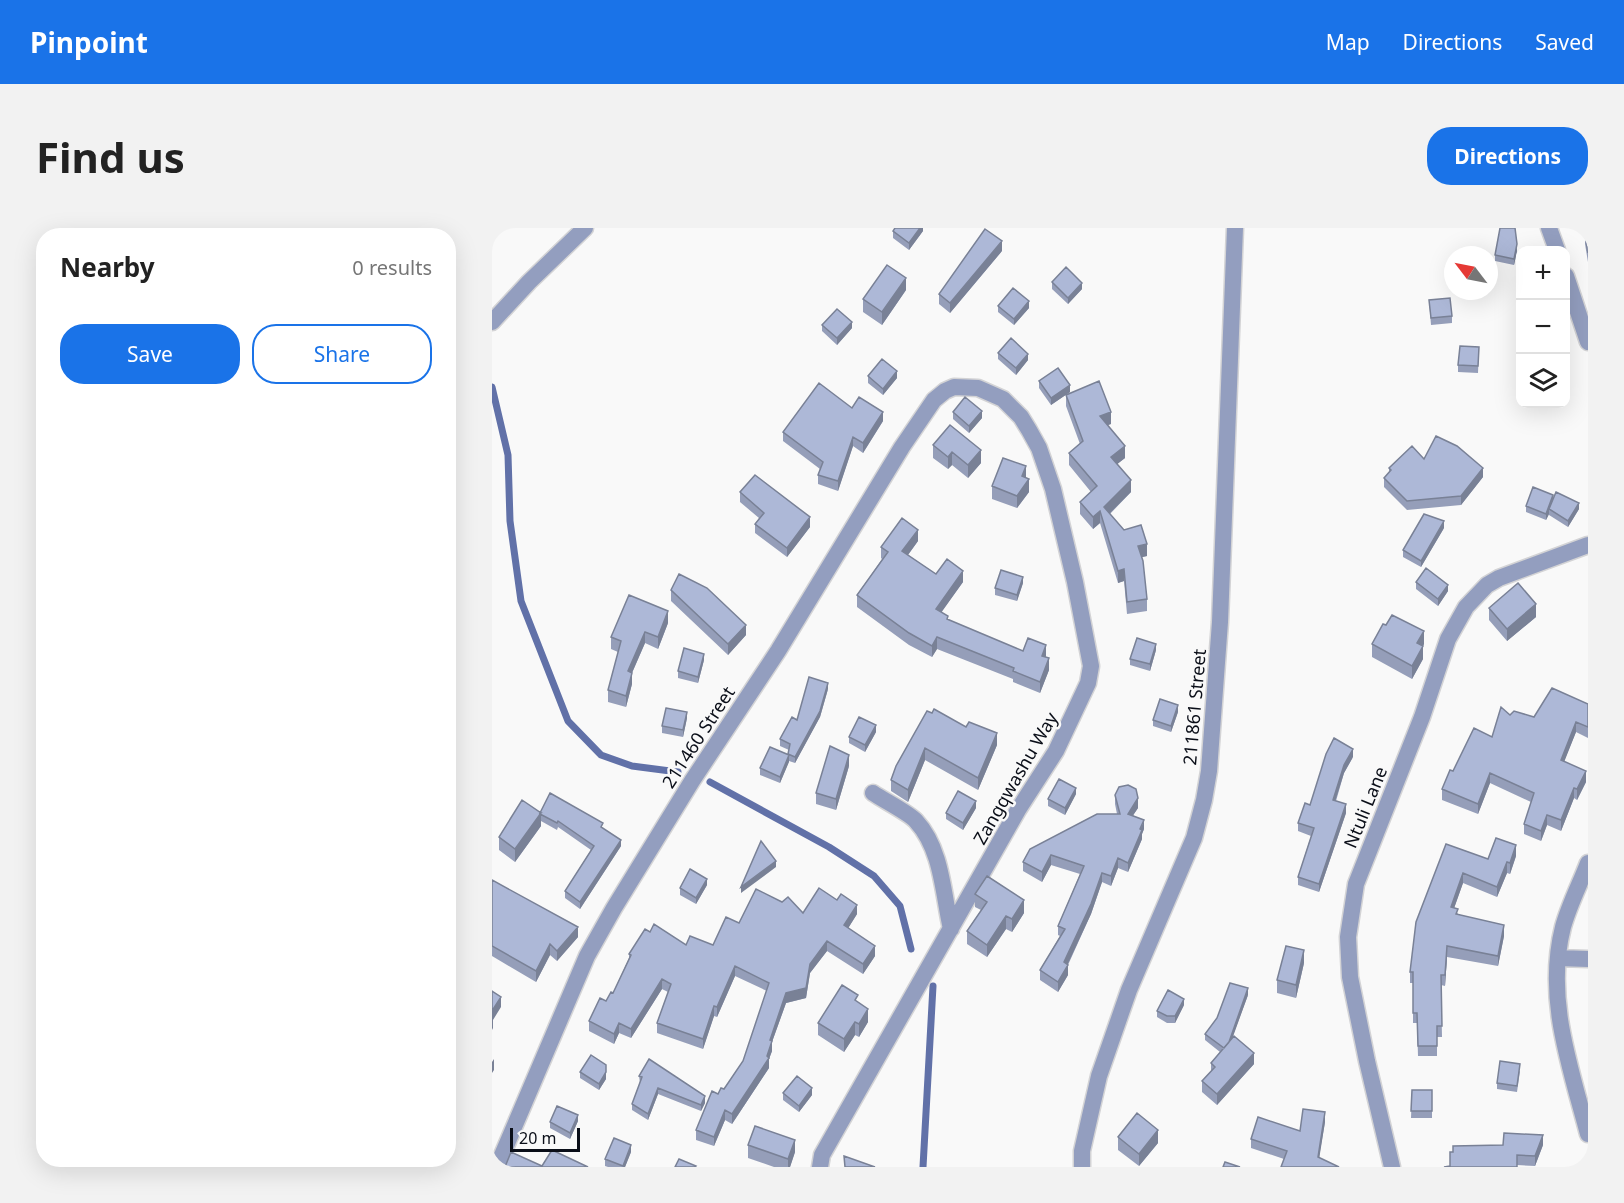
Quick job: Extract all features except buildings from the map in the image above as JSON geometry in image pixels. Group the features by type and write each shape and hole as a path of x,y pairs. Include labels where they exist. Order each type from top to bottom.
{"street":[{"path":"492,322 529,282 585,228"},
{"name":"211861 Street","path":"1082,1167 1082,1151 1099,1076 1129,990 1194,838 1209,771 1220,622 1235,228"},
{"path":"1549,228 1556,246"},
{"path":"1570,288 1588,342"},
{"name":"211460 Street","path":"496,1167 587,956 614,908 692,781 778,651 896,456 934,400 945,391 964,386 991,393"},
{"name":"Zangqwashu Way","path":"820,1167 822,1155 1017,810 1056,751 1088,683 1091,666 1075,582 1046,467 1021,417 1003,399 991,393"},
{"name":"Ntuli Lane","path":"1392,1167 1350,977 1348,937 1356,884 1422,717 1448,639 1466,608 1487,585 1499,578 1588,545"},
{"path":"873,793 914,818 926,833 936,855 951,929"},
{"path":"1588,863 1564,926 1558,958 1556,996 1560,1024 1588,1134"},
{"path":"1558,958 1588,959"}],"waterway":[{"path":"492,387 508,455 510,521 521,601 568,721 601,755 632,766 678,772"},
{"path":"710,782 829,847 874,876 900,906 911,949"},
{"path":"923,1167 933,986"}]}
